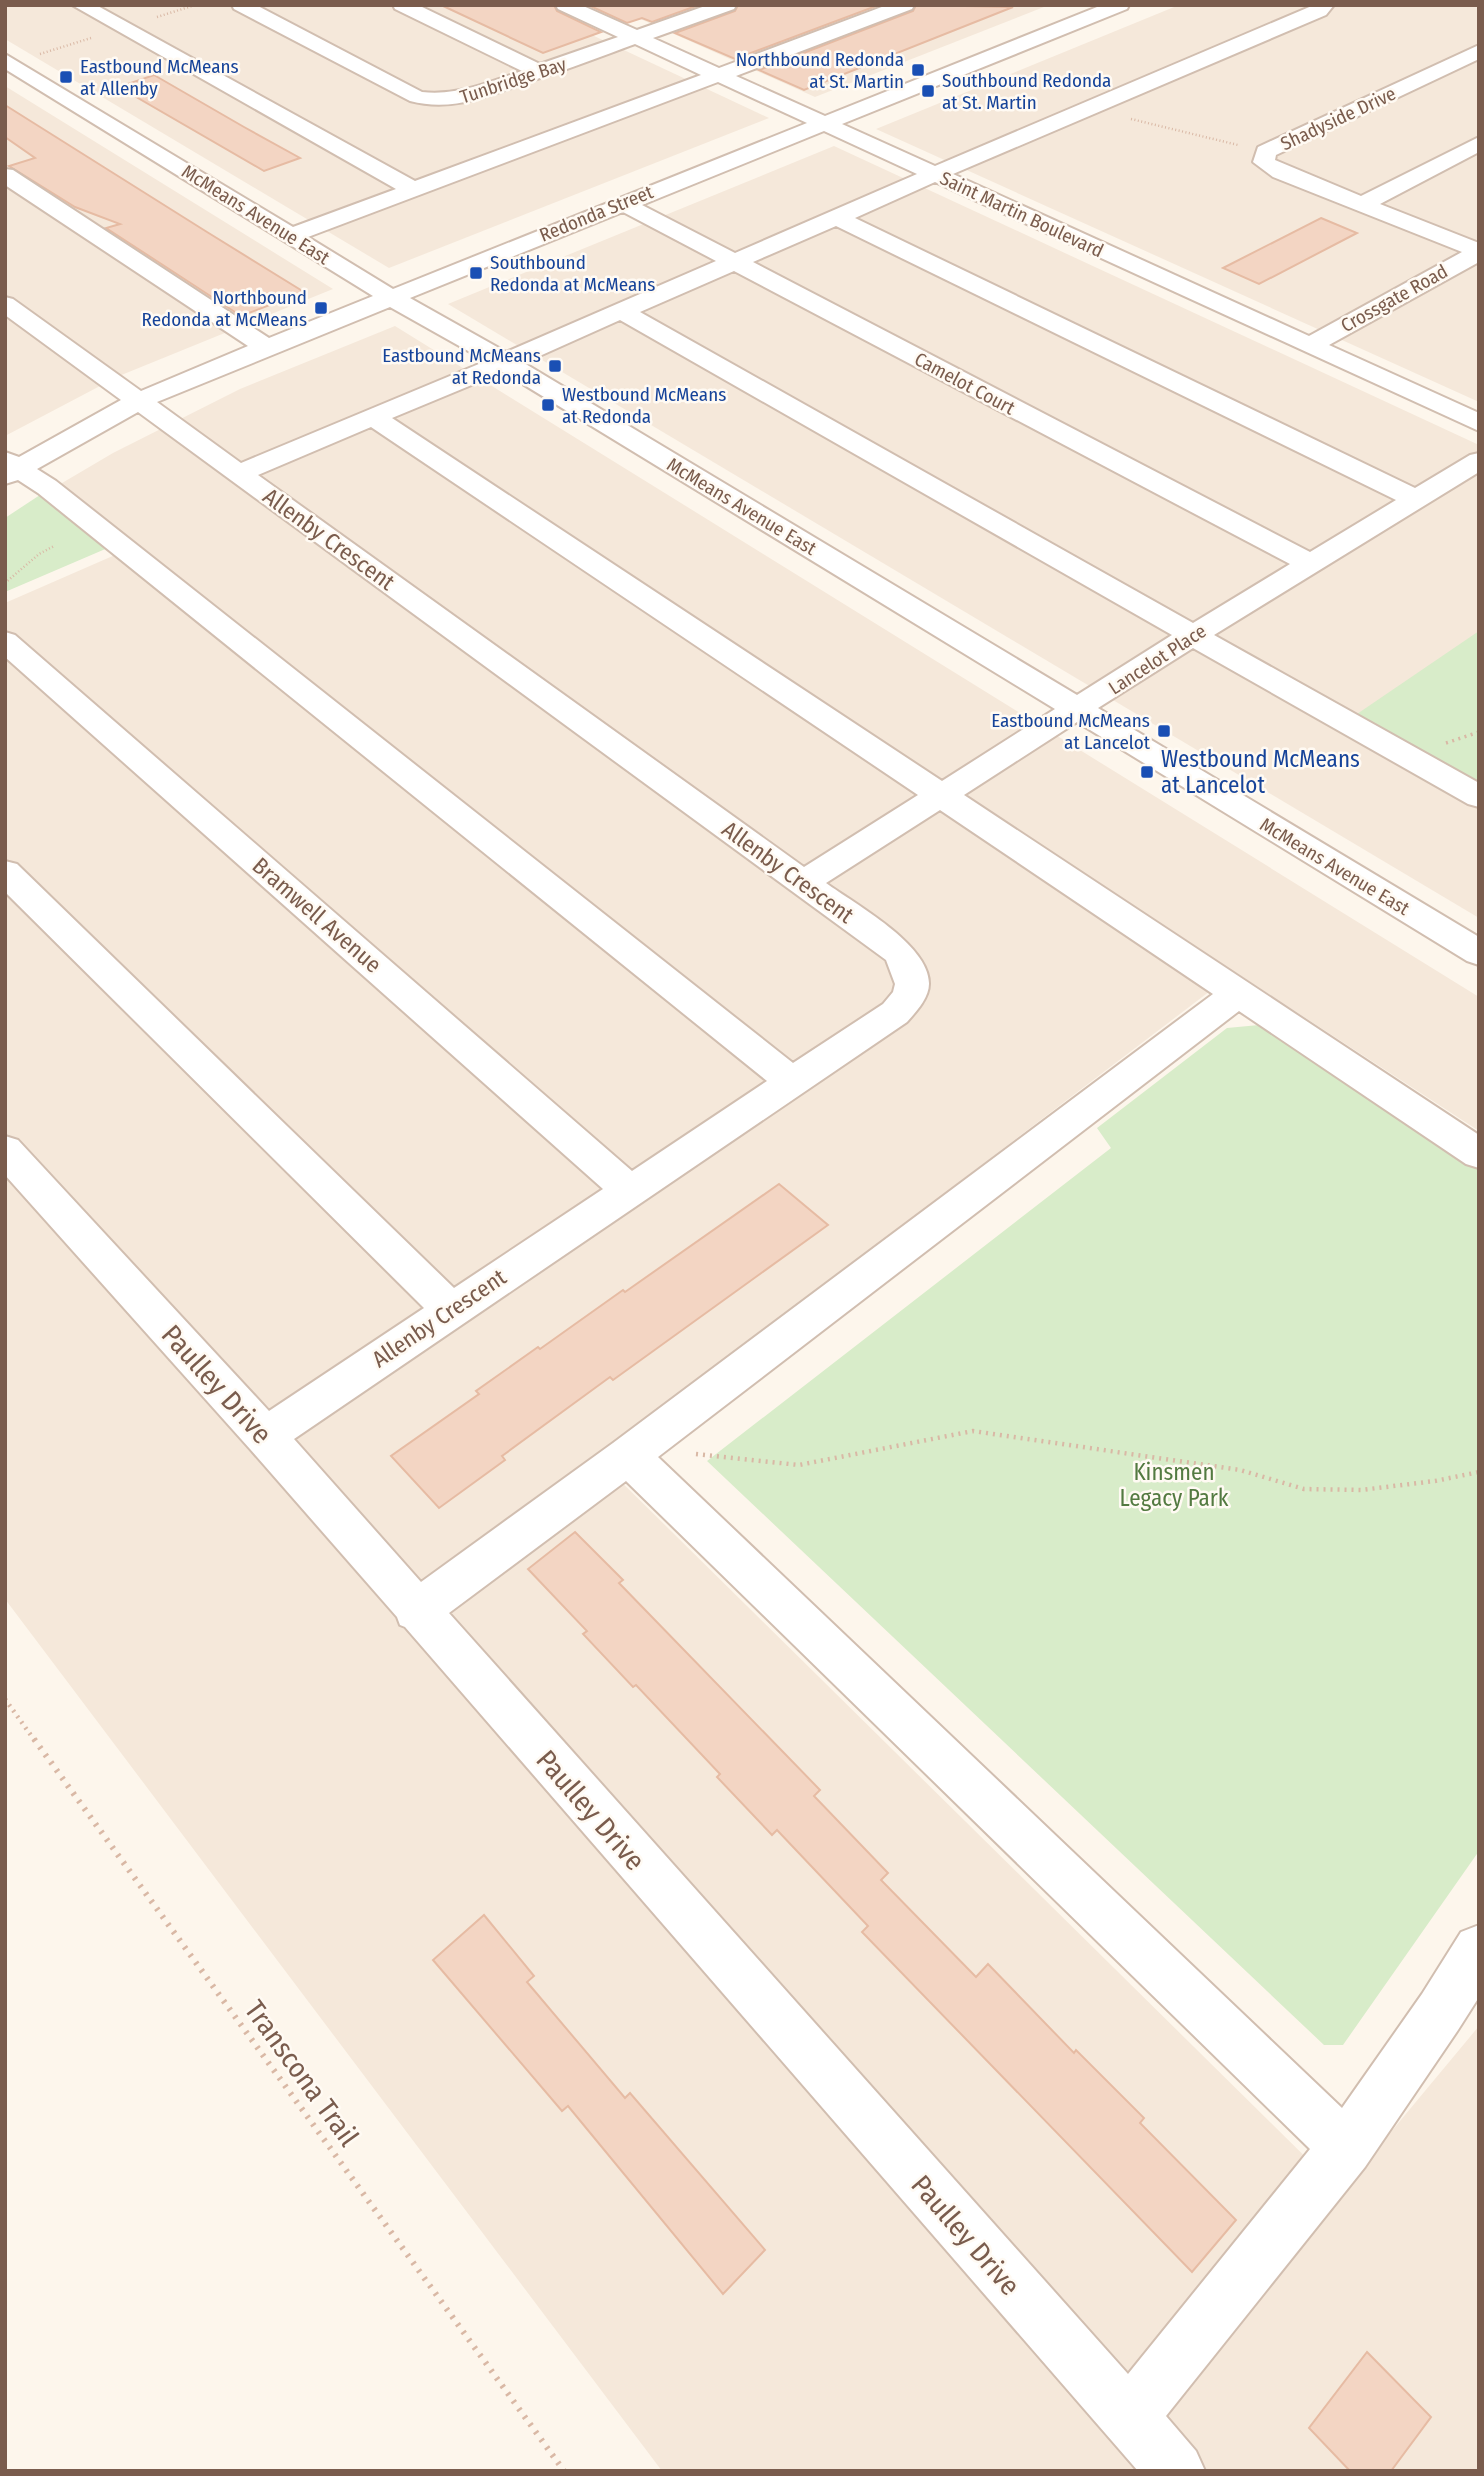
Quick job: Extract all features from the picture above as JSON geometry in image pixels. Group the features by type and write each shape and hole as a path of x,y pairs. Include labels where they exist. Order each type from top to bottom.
{"street":[{"path":"81,5 413,189"},
{"name":"Tunbridge Bay","path":"241,5 417,97 437,101 459,100 727,5"},
{"path":"402,5 540,72"},
{"name":"Saint Martin Boulevard","path":"565,5 1479,424"},
{"path":"290,236 905,5"},
{"name":"Redonda Street","path":"9,468 139,401 266,347 1120,5"},
{"path":"239,473 505,362 935,174 1319,11 1325,5"},
{"name":"Shadyside Drive","path":"1479,51 1266,152 1264,162 1361,205 1479,252"},
{"name":"McMeans Avenue East","path":"11,69 505,362 1479,953"},
{"path":"1361,205 1479,143"},
{"path":"5,175 266,347"},
{"name":"Camelot Court","path":"622,203 1309,564"},
{"path":"838,218 1416,499"},
{"name":"Crossgate Road","path":"1309,345 1479,252"},
{"name":"Allenby Crescent","path":"5,304 898,952 912,974 911,996 895,1013 265,1436"},
{"path":"621,311 1479,797"},
{"path":"372,416 1479,1154"},
{"name":"Lancelot Place","path":"803,883 1194,635 1479,461"},
{"path":"9,468 47,487 791,1081"},
{"name":"Bramwell Avenue","path":"5,640 629,1190"},
{"path":"5,872 451,1310"},
{"path":"416,1611 634,1452 1237,994"},
{"name":"Paulley Drive","path":"5,1150 265,1436 416,1611 1175,2471"},
{"path":"634,1452 1346,2148"},
{"path":"1128,2418 1346,2148 1453,1994 1479,1950"}],"path":[{"path":"1088,109 1266,152"},
{"path":"5,583 38,554 54,547"},
{"path":"634,1452 799,1465 973,1431 1240,1470 1304,1489 1361,1490 1435,1481 1479,1472"},
{"name":"Transcona Trail","path":"5,1699 564,2471"}],"shaded area":[{"path":"5,5 528,5 769,118 389,268 5,39"},
{"path":"609,5 1049,5 815,97"},
{"path":"1179,5 1479,5 1479,402 876,129"},
{"path":"5,86 333,289 119,376 5,436"},
{"path":"834,146 1479,445 1479,918 448,304"},
{"path":"395,326 1479,997 1479,1131 1235,972 597,1458 1341,2192 1479,2026 1479,2471 662,2471 5,1599 5,603 131,548 57,486 113,453 240,389"}],"green space":[{"path":"43,493 110,547 5,592 5,518"},
{"path":"1479,631 1479,782 1357,714"},
{"name":"Kinsmen Legacy Park","path":"1259,1025 1284,1037 1479,1166 1479,1851 1343,2045 1324,2045 707,1461 1111,1148 1097,1128 1227,1028"}],"building":[{"path":"441,5 554,5 557,11 601,32 543,53"},
{"path":"588,5 699,5 652,22 642,18 627,23"},
{"path":"738,5 879,5 735,59 675,33 735,11"},
{"path":"916,5 1013,7 804,90 759,70 913,11"},
{"path":"154,75 300,158 264,171 119,87"},
{"path":"5,105 304,292 241,316 106,228 120,224 75,207 9,166 35,158 5,137"},
{"path":"1321,218 1357,233 1259,284 1223,268"},
{"path":"779,1184 828,1225 613,1380 610,1377 502,1456 505,1460 439,1508 391,1456 479,1394 476,1391 538,1347 540,1349 623,1290 625,1292"},
{"path":"575,1532 623,1580 619,1583 820,1790 814,1796 888,1873 881,1880 976,1977 988,1964 1074,2053 1076,2050 1144,2118 1140,2123 1236,2220 1192,2272 862,1932 868,1926 777,1830 772,1835 717,1777 720,1774 636,1685 633,1687 583,1634 587,1631 528,1569"},
{"path":"484,1915 534,1976 527,1982 625,2098 630,2093 765,2250 723,2294 568,2106 562,2111 433,1960"},
{"path":"1367,2352 1431,2417 1391,2471 1350,2471 1309,2428"}],"place":[{"name":"Northbound Redonda at St. Martin","path":"918,70"},
{"name":"Eastbound McMeans at Allenby","path":"66,77"},
{"name":"Southbound Redonda at St. Martin","path":"928,91"},
{"name":"Southbound Redonda at McMeans","path":"476,273"},
{"name":"Northbound Redonda at McMeans","path":"321,308"},
{"name":"Eastbound McMeans at Redonda","path":"555,366"},
{"name":"Westbound McMeans at Redonda","path":"548,405"},
{"name":"Eastbound McMeans at Lancelot","path":"1164,731"},
{"name":"Westbound McMeans at Lancelot","path":"1147,772"}]}
